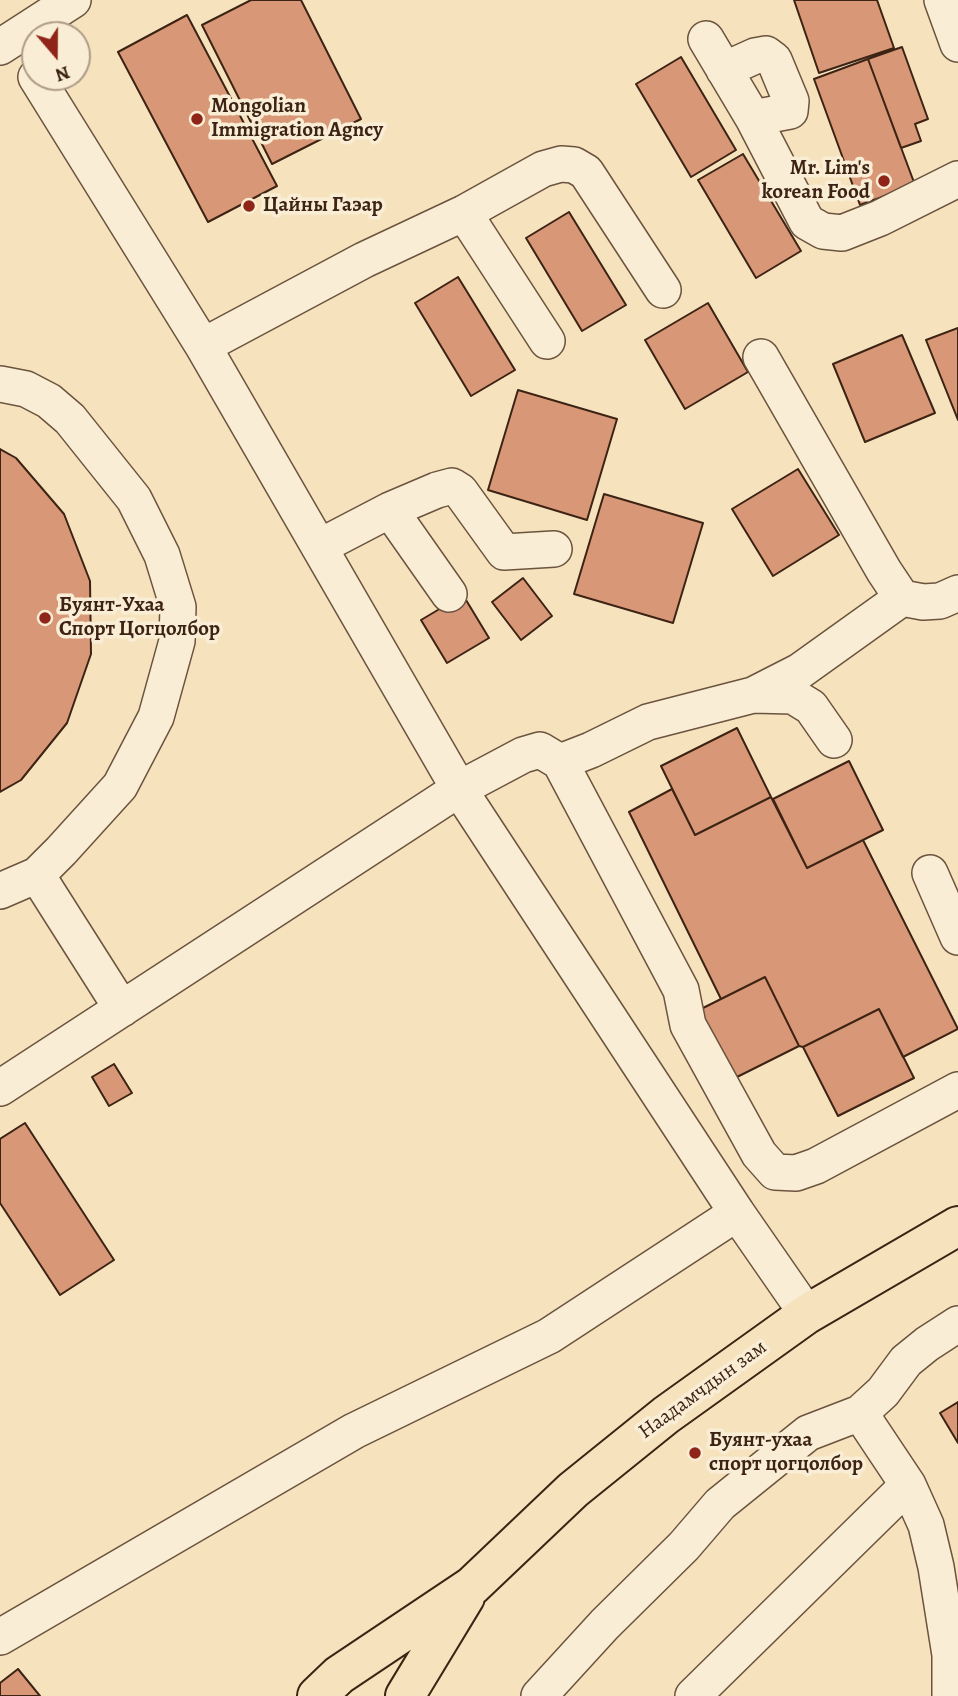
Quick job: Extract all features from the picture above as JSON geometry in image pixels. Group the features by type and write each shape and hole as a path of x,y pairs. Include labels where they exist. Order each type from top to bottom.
{"main road":[{"name":"Наадамчдын зам","path":"317,1696 339,1675 472,1586 583,1481 666,1415 807,1314 958,1226"},
{"name":"Наадамчдын зам","path":"405,1696 472,1586"}],"street":[{"path":"942,0 958,44"},
{"path":"21,57 4,35 57,5"},
{"path":"706,39 753,118 807,222 823,231 842,233 880,218 958,179"},
{"path":"724,70 755,56 766,54 774,60 792,101 790,111 753,118"},
{"path":"45,91 203,346 459,789 737,1213 807,1314"},
{"path":"203,346 364,260 464,213 543,169 561,164 574,165 586,172 663,290"},
{"path":"464,213 547,341"},
{"path":"761,357 902,598 923,602 940,601 958,593"},
{"path":"0,384 26,389 49,401 70,419 134,499 162,555 178,607 177,641 156,717 120,786 37,875 0,891"},
{"path":"319,547 390,510 452,486 460,491 504,552 554,549"},
{"path":"390,510 449,594"},
{"path":"560,762 648,722 753,695 800,671 902,598"},
{"path":"753,695 793,696 811,707 834,740"},
{"path":"0,1088 459,789 523,755 540,750 560,762 681,990 688,1025 759,1154 775,1172 796,1173 816,1166 958,1090"},
{"path":"930,873 958,937"},
{"path":"37,875 122,1009"},
{"path":"0,1637 354,1431 549,1336 737,1213"},
{"path":"540,1696 605,1624 684,1546 720,1504 808,1433 860,1413 883,1392 906,1362 926,1344 958,1324"},
{"path":"860,1413 908,1485 926,1525 936,1567 950,1655 950,1696"},
{"path":"693,1696 908,1485"}],"building":[{"path":"251,0 301,0 361,119 272,164 202,25"},
{"path":"794,0 877,0 894,48 819,73"},
{"name":"Mongolian Immigration Agncy","path":"187,15 277,186 208,222 118,52"},
{"path":"902,47 928,119 915,124 921,141 901,148 868,59"},
{"path":"681,57 736,150 691,177 636,84"},
{"path":"868,59 915,185 860,205 814,79"},
{"path":"743,154 801,251 756,278 698,180"},
{"path":"569,212 626,305 582,331 526,238"},
{"path":"458,277 515,370 471,396 415,303"},
{"path":"708,303 748,372 685,409 645,340"},
{"path":"958,328 958,420 926,340"},
{"path":"902,335 935,413 865,442 833,364"},
{"path":"518,390 617,419 587,520 488,490"},
{"name":"Буянт-Ухаа Спорт Цогцолбор","path":"0,449 16,458 64,514 90,581 91,654 67,723 21,780 0,792"},
{"path":"798,469 839,535 773,576 732,509"},
{"path":"604,494 703,523 673,623 574,594"},
{"path":"523,578 552,616 521,640 492,602"},
{"path":"463,595 489,638 447,663 421,620"},
{"path":"737,728 771,797 695,835 661,766"},
{"path":"849,761 883,830 807,868 773,799"},
{"path":"672,789 695,835 771,797 807,868 863,840 958,1029 903,1057 879,1009 803,1047 799,1046 765,977 721,999 629,812"},
{"path":"765,977 799,1046 727,1082 693,1013"},
{"path":"879,1009 914,1078 838,1116 803,1047"},
{"path":"114,1064 132,1093 109,1106 92,1077"},
{"path":"25,1123 114,1260 60,1295 0,1203 0,1139"},
{"path":"958,1402 958,1443 940,1413"},
{"path":"18,1669 40,1696 0,1696 0,1683"}],"place":[{"name":"Mongolian Immigration Agncy","path":"197,119"},
{"name":"Mr. Lim's korean Food","path":"884,181"},
{"name":"Цайны Гаэар","path":"249,206"},
{"name":"Буянт-Ухаа Спорт Цогцолбор","path":"45,618"},
{"name":"Буянт-ухаа спорт цогцолбор","path":"695,1453"}]}
